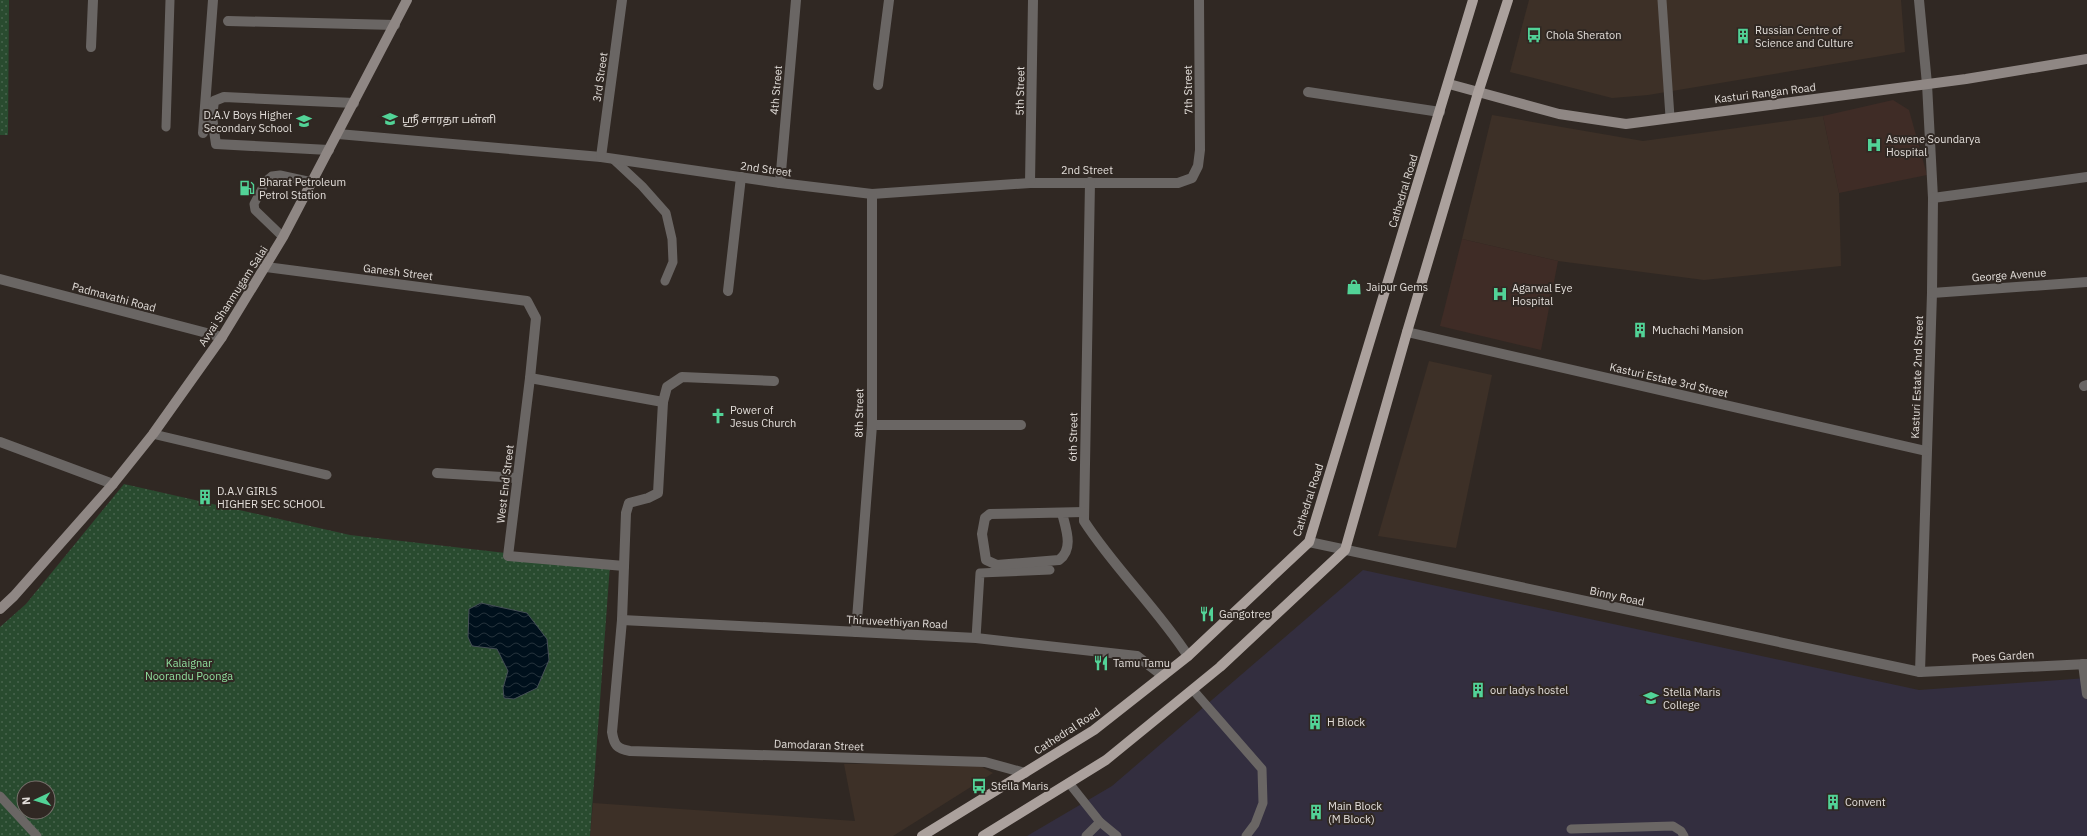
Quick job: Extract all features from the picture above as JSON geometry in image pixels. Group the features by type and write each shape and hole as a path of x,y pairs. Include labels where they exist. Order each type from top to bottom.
{"main road":[{"name":"Cathedral Road","path":"922,836 1094,730 1188,656 1309,542 1449,84 1473,0"},
{"path":"983,836 1106,760 1220,667 1345,550 1407,332 1478,93 1508,0"}],"street":[{"path":"91,47 93,0"},
{"path":"203,133 213,0"},
{"name":"Avvai Shanmugam Salai","path":"0,609 14,596 113,484 153,434 222,337 283,237 407,0"},
{"name":"3rd Street","path":"601,157 622,0"},
{"name":"4th Street","path":"780,183 796,0"},
{"path":"878,85 889,0"},
{"name":"5th Street","path":"1030,183 1033,0"},
{"name":"7th Street","path":"1192,178 1198,166 1200,150 1199,0"},
{"name":"Kasturi Estate 2nd Street","path":"1919,0 1927,84 1933,198 1932,293 1920,672"},
{"path":"228,21 395,25"},
{"name":"Kasturi Rangan Road","path":"1449,84 1559,114 1626,124 1927,84 2087,59"},
{"path":"1308,92 1440,112"},
{"path":"329,150 216,144 212,117 214,101 224,97 354,102"},
{"name":"2nd Street","path":"338,134 601,157 780,183 872,194 1030,183 1178,183 1192,178"},
{"path":"728,291 741,177"},
{"path":"1933,198 2087,177"},
{"name":"6th Street","path":"1090,182 1084,521 1098,543 1173,633 1188,656"},
{"name":"8th Street","path":"856,632 872,425 872,194"},
{"name":"Ganesh Street","path":"266,267 527,301"},
{"name":"Padmavathi Road","path":"0,279 222,337"},
{"name":"George Avenue","path":"1932,293 2087,282"},
{"name":"West End Street","path":"527,301 536,318 508,556 624,566"},
{"name":"Kasturi Estate 3rd Street","path":"1407,332 1926,451"},
{"path":"622,620 626,513 629,503 648,498 658,493 663,402 667,387 682,377 774,381"},
{"path":"530,378 663,402"},
{"path":"872,425 1020,425"},
{"path":"0,442 113,484"},
{"path":"437,473 517,478"},
{"path":"1062,513 1069,545 1064,556 1059,560 997,565 986,560 982,534 984,518 990,514 1084,512"},
{"name":"Binny Road","path":"1309,542 1920,672"},
{"name":"Thiruveethiyan Road","path":"622,620 976,638 1137,656 1163,676"},
{"name":"Damodaran Street","path":"622,620 612,732 614,743 620,750 630,752 985,762 1025,773"},
{"path":"2085,664 2087,694"},
{"name":"Poes Garden","path":"1920,672 2085,664"}],"lane":[{"path":"166,127 170,0"},
{"path":"1662,0 1670,117"},
{"path":"613,159 642,186 666,213 672,239 674,262 665,281"},
{"path":"283,237 255,210 254,204 266,181 272,176 280,175 312,182"},
{"path":"153,434 327,475"},
{"path":"976,638 980,573 1050,570"},
{"path":"1193,690 1262,768 1263,803 1255,824 1246,836"},
{"path":"1068,783 1100,822 1117,836"},
{"path":"0,796 37,836"},
{"path":"1086,836 1100,822"},
{"path":"1571,829 1673,826 1681,831 1684,836"}],"shaded area":[{"path":"1529,0 1901,0 1905,52 1648,95 1612,98 1510,72"},
{"name":"Aswene Soundarya Hospital","path":"1893,100 1909,110 1927,175 1839,193 1823,116"},
{"path":"1492,115 1643,141 1823,116 1839,193 1841,266 1704,280 1558,261 1462,239"},
{"name":"Agarwal Eye Hospital","path":"1462,239 1558,261 1541,350 1440,326"},
{"path":"1429,361 1492,375 1456,548 1378,536"},
{"name":"Stella Maris College","path":"1363,570 1919,690 2087,678 2087,836 1027,836 1112,786"},
{"path":"844,764 977,764 993,773 893,836 590,836 593,803 855,821"}],"green space":[{"path":"0,0 9,0 8,135 0,135"},
{"name":"Kalaignar Noorandu Poonga","path":"124,484 350,535 610,565 590,836 0,836 0,627 26,604"}],"water":[{"path":"481,603 527,613 547,639 549,660 537,688 514,699 504,698 503,688 508,671 497,649 472,646 468,637 469,609"}],"place":[{"name":"Chola Sheraton","path":"1534,35"},
{"name":"Russian Centre of Science and Culture","path":"1743,36"},
{"name":"ஸ்ரீ சாரதா பள்ளி","path":"390,119"},
{"name":"D.A.V Boys Higher Secondary School","path":"304,121"},
{"name":"Aswene Soundarya Hospital","path":"1874,145"},
{"name":"Bharat Petroleum Petrol Station","path":"247,188"},
{"name":"Jaipur Gems","path":"1354,287"},
{"name":"Agarwal Eye Hospital","path":"1500,294"},
{"name":"Muchachi Mansion","path":"1640,330"},
{"name":"Power of Jesus Church","path":"718,416"},
{"name":"D.A.V GIRLS HIGHER SEC SCHOOL","path":"205,497"},
{"name":"Gangotree","path":"1207,614"},
{"name":"Tamu Tamu","path":"1101,663"},
{"name":"our ladys hostel","path":"1478,690"},
{"name":"Stella Maris College","path":"1651,698"},
{"name":"H Block","path":"1315,722"},
{"name":"Stella Maris","path":"979,786"},
{"name":"Convent","path":"1833,802"},
{"name":"Main Block (M Block)","path":"1316,812"}]}
